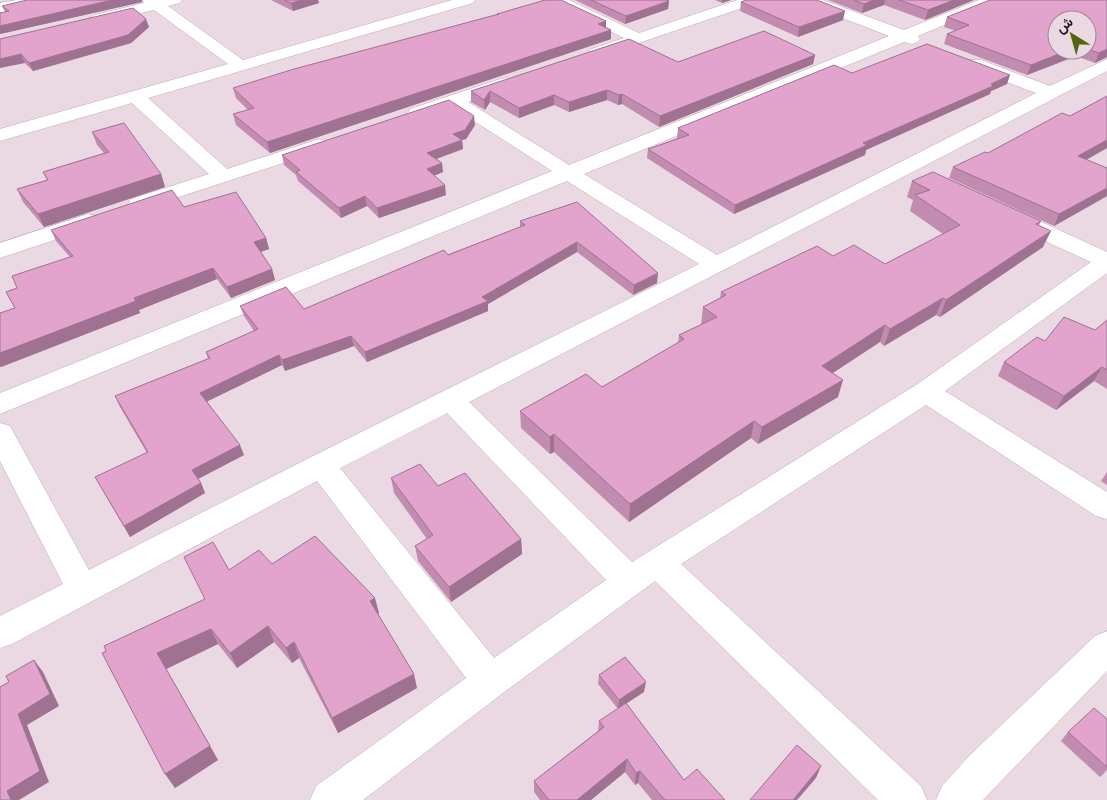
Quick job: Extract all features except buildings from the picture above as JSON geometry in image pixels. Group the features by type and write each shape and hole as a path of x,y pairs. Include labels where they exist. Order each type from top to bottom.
{"street":[{"path":"0,8 38,0"},
{"path":"88,20 153,2 175,0"},
{"path":"0,135 468,0"},
{"path":"557,0 638,38"},
{"path":"583,57 752,0"},
{"path":"809,0 932,47"},
{"path":"0,404 992,0"},
{"path":"153,2 240,66"},
{"path":"959,57 1051,93"},
{"path":"0,633 321,465 1107,64"},
{"path":"398,119 519,79"},
{"path":"136,97 223,176"},
{"path":"454,101 716,265"},
{"path":"121,210 334,140"},
{"path":"906,168 932,180"},
{"path":"330,800 490,681 643,572 926,392 1107,262 1002,212"},
{"path":"0,251 102,216"},
{"path":"926,392 1107,507"},
{"path":"450,400 643,572 906,800"},
{"path":"0,433 83,590"},
{"path":"321,465 490,681"},
{"path":"956,800 982,771 1107,647"}]}
